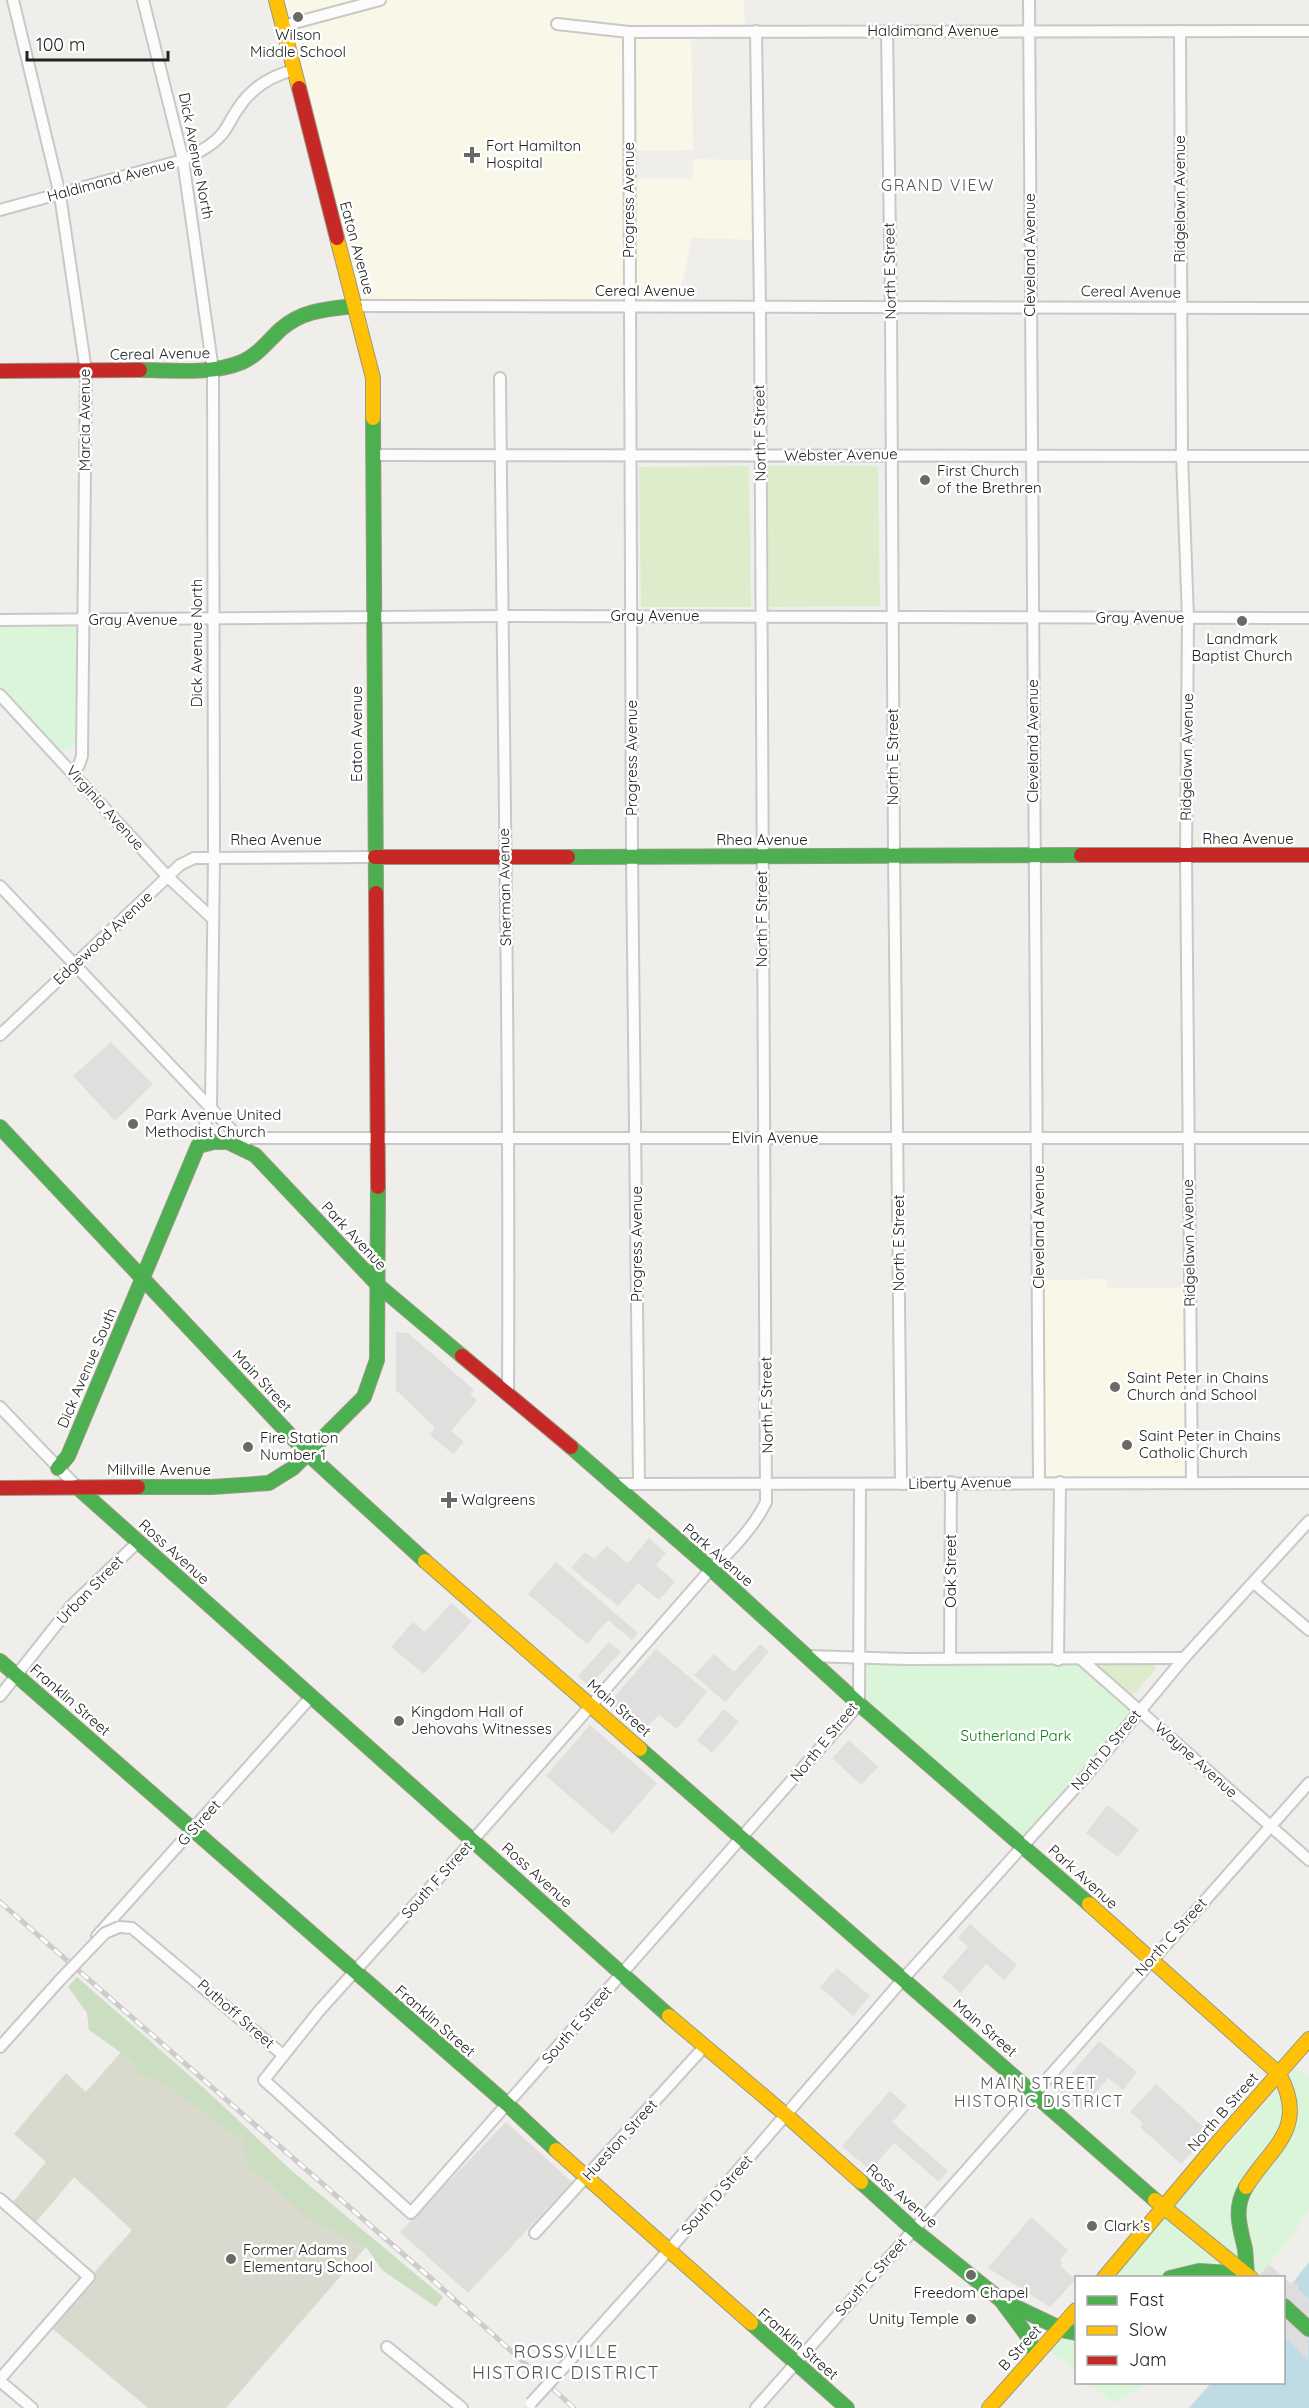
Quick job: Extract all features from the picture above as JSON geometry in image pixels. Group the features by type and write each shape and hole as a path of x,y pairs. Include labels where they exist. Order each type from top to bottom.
{"main road":[{"name":"Eaton Avenue","path":"276,0 373,378 379,1346 377,1360 364,1397 306,1452"},
{"name":"Cereal Avenue","path":"0,371 213,370 233,366 251,357 289,322 302,314 315,310 355,306"},
{"name":"Rhea Avenue","path":"375,857 1309,855"},
{"name":"Main Street","path":"0,1126 306,1452 422,1558 1163,2207 1249,2276"},
{"path":"198,1146 210,1141 225,1141 237,1144 255,1155"},
{"name":"Dick Avenue North","path":"142,1279 198,1146"},
{"name":"Park Avenue","path":"255,1155 379,1286 711,1569 859,1704 1023,1845 1279,2074"},
{"name":"Dick Avenue South","path":"58,1468 68,1456 142,1279"},
{"name":"Millville Avenue","path":"0,1488 212,1487 262,1484 286,1474 306,1452"},
{"name":"Ross Avenue","path":"77,1487 704,2047 786,2115 914,2230 1001,2300 1060,2329 1075,2332"},
{"name":"Franklin Street","path":"0,1661 508,2105 586,2178 847,2408"},
{"name":"North B Street","path":"1163,2207 1309,2039"},
{"path":"1173,2276 1190,2270 1204,2269 1249,2276 1238,2225 1238,2206 1248,2185 1282,2143 1286,2133 1289,2115 1287,2093 1279,2074"},
{"path":"1105,2276 1163,2207"},
{"path":"1001,2300 1009,2317 1030,2337 1036,2355"},
{"path":"1285,2307 1309,2329"},
{"name":"B Street","path":"989,2408 1075,2312"}],"street":[{"name":"Marcia Avenue","path":"13,0 60,195 86,371 82,756 79,765 72,771"},
{"name":"Dick Avenue North","path":"143,0 183,160 213,370 214,857 211,1107 198,1146"},
{"path":"283,26 380,0"},
{"name":"Cleveland Avenue","path":"1029,0 1039,1482"},
{"name":"Haldimand Avenue","path":"556,24 629,32 1309,31"},
{"name":"North F Street","path":"591,1706 720,1561 761,1512 766,1502 756,31"},
{"name":"North E Street","path":"887,31 901,1484"},
{"name":"Ridgelawn Avenue","path":"1180,31 1180,309 1188,618 1185,856 1192,1482"},
{"name":"Progress Avenue","path":"629,32 632,856 639,1484"},
{"name":"Haldimand Avenue","path":"0,210 183,160 204,150 222,134 238,107 258,85 294,70"},
{"name":"Cereal Avenue","path":"355,306 1309,308"},
{"name":"Sherman Avenue","path":"501,378 504,856 510,1138 508,1395"},
{"name":"Webster Avenue","path":"372,456 890,454 1309,456"},
{"name":"Gray Avenue","path":"0,620 502,616 1309,618"},
{"name":"Virginia Avenue","path":"0,695 168,877 213,919"},
{"name":"Rhea Avenue","path":"214,857 375,857"},
{"name":"Edgewood Avenue","path":"0,1035 180,865 194,858 214,857"},
{"name":"Park Avenue","path":"0,886 255,1155"},
{"name":"Elvin Avenue","path":"240,1138 1309,1138"},
{"name":"Ross Avenue","path":"0,1407 77,1487"},
{"name":"Oak Street","path":"950,1659 951,1482"},
{"path":"1058,1660 1060,1482"},
{"name":"Liberty Avenue","path":"611,1484 1309,1483"},
{"name":"North E Street","path":"742,1837 859,1704 860,1484"},
{"name":"North D Street","path":"903,1978 1085,1777 1184,1658 1309,1521"},
{"name":"Urban Street","path":"0,1695 72,1605 138,1542"},
{"path":"1254,1583 1309,1630"},
{"path":"807,1656 1058,1660 1184,1658"},
{"name":"Wayne Avenue","path":"1082,1660 1309,1860"},
{"name":"G Street","path":"86,1948 311,1697"},
{"name":"South F Street","path":"284,2055 319,2011 591,1706"},
{"name":"North C Street","path":"1034,2092 1309,1783"},
{"name":"South E Street","path":"411,2213 742,1837"},
{"name":"Puthoff Street","path":"0,2047 105,1934 119,1927 132,1928 176,1962 284,2055 264,2080 411,2213"},
{"name":"South D Street","path":"529,2406 668,2251 903,1978"},
{"name":"Hueston Street","path":"535,2233 704,2047"},
{"name":"South C Street","path":"756,2408 1034,2092"},
{"path":"0,2199 89,2277 0,2380 32,2408"},
{"path":"387,2347 462,2408"}],"shaded area":[{"name":"Fort Hamilton Hospital","path":"276,0 744,0 745,31 691,31 693,150 630,151 630,179 693,179 693,159 758,160 759,240 692,238 677,307 355,306"},
{"path":"111,1042 153,1084 115,1121 73,1076"},
{"name":"Saint Peter in Chains Church and School","path":"1107,1279 1107,1288 1190,1288 1192,1482 1039,1482 1039,1280"},
{"path":"396,1332 408,1333 474,1390 470,1395 477,1400 451,1431 464,1442 453,1454 430,1435 435,1428 396,1390"},
{"path":"649,1538 666,1553 656,1565 675,1582 659,1600 638,1583 618,1606 571,1568 585,1552 594,1559 607,1546 627,1563 622,1570"},
{"path":"556,1562 638,1633 632,1640 608,1620 587,1644 528,1594"},
{"path":"451,1603 472,1621 424,1674 391,1647 413,1622 425,1632"},
{"path":"609,1642 621,1652 589,1686 578,1676"},
{"path":"760,1644 769,1652 725,1702 694,1675 714,1654 734,1672"},
{"path":"656,1649 707,1692 677,1729 659,1715 642,1732 609,1703"},
{"path":"724,1709 739,1722 712,1753 697,1740"},
{"path":"590,1725 657,1783 613,1834 546,1776"},
{"path":"849,1740 878,1767 861,1785 832,1758"},
{"path":"1108,1805 1139,1830 1118,1857 1086,1833"},
{"path":"970,1924 1017,1965 1004,1980 986,1964 961,1993 942,1977 968,1947 958,1938"},
{"path":"837,1968 870,1996 853,2016 820,1987"},
{"path":"1099,2041 1137,2072 1123,2090 1108,2078 1082,2109 1058,2090"},
{"name":"Former Adams Elementary School","path":"129,2043 366,2247 226,2408 148,2408 48,2325 132,2230 74,2177 32,2227 9,2207 46,2162 14,2134 66,2073 86,2092"},
{"path":"1156,2084 1210,2133 1181,2164 1140,2127 1143,2123 1130,2112"},
{"path":"890,2091 907,2106 892,2122 948,2171 939,2182 894,2143 870,2170 842,2146"},
{"path":"506,2122 572,2182 468,2293 400,2232"},
{"path":"1031,2217 1068,2250 1060,2259 1063,2263 1060,2266 1075,2277 1075,2280 1050,2307 988,2268"}],"green space":[{"path":"749,466 751,607 641,607 639,467"},
{"path":"767,466 878,466 880,606 769,607"},
{"path":"68,624 74,626 79,632 80,738 73,747 61,750 57,749 0,689 0,625"},
{"name":"Sutherland Park","path":"860,1658 1082,1660 1140,1710 1023,1845 859,1704"},
{"path":"1105,1663 1153,1663 1156,1669 1132,1696 1102,1670 1101,1666"},
{"path":"77,1977 206,2090 292,2171 443,2297 436,2307 382,2270 366,2247 309,2219 267,2181 250,2169 242,2140 160,2080 137,2073 134,2062 89,2030 87,2013 68,1987"},
{"path":"1296,2068 1309,2079 1309,2208 1293,2235 1259,2276 1114,2276"},
{"path":"1075,2318 1075,2371 1048,2349"},
{"path":"1090,2384 1146,2384 1114,2403"}],"water":[{"path":"1309,2262 1309,2408 1189,2408 1210,2384 1285,2384 1285,2293"}],"pier":[{"path":"1269,2264 1282,2276 1259,2276"},
{"path":"1285,2278 1290,2283 1298,2284 1298,2289 1309,2299 1308,2360 1285,2337"}],"railway":[{"path":"0,1902 434,2281 574,2408"}],"traffic: fast":[{"path":"140,370 192,371 230,366 253,356 281,329 298,318 316,312 355,306"},
{"path":"373,418 376,893"},
{"path":"568,857 1081,855"},
{"path":"0,1127 306,1452 425,1561"},
{"path":"58,1468 68,1456 198,1146 214,1142 228,1142 255,1155 379,1286 462,1356"},
{"path":"138,1487 212,1487 269,1483 293,1468 364,1397 377,1360 378,1187"},
{"path":"571,1447 711,1569 859,1704 1089,1904"},
{"path":"77,1487 669,2016"},
{"path":"0,1661 508,2105 556,2150"},
{"path":"640,1749 1155,2200"},
{"path":"861,2182 914,2230 1001,2300 1066,2331 1075,2333"},
{"path":"1178,2276 1199,2271 1247,2274 1239,2210 1246,2187"},
{"path":"1001,2300 1029,2338 1036,2355"},
{"path":"1285,2307 1309,2329"},
{"path":"751,2323 847,2408"}],"traffic: slow":[{"path":"276,0 299,88"},
{"path":"337,238 373,378 373,418"},
{"path":"425,1561 640,1749"},
{"path":"1089,1904 1279,2074 1287,2093 1290,2109 1288,2123 1283,2136 1246,2187"},
{"path":"669,2016 861,2182"},
{"path":"1106,2276 1219,2141 1309,2039"},
{"path":"556,2150 751,2323"},
{"path":"1155,2200 1249,2276"},
{"path":"989,2408 1075,2311"}],"traffic: jam":[{"path":"299,88 337,238"},
{"path":"0,371 140,370"},
{"path":"1081,855 1309,855"},
{"path":"375,857 568,857"},
{"path":"376,893 378,1187"},
{"path":"462,1356 571,1447"},
{"path":"0,1488 138,1487"}],"place":[{"name":"Wilson Middle School","path":"298,17"},
{"name":"Fort Hamilton Hospital","path":"472,155"},
{"name":"First Church of the Brethren","path":"925,480"},
{"name":"Landmark Baptist Church","path":"1242,621"},
{"name":"Park Avenue United Methodist Church","path":"133,1124"},
{"name":"Saint Peter in Chains Church and School","path":"1115,1387"},
{"name":"Saint Peter in Chains Catholic Church","path":"1127,1445"},
{"name":"Fire Station Number 1","path":"248,1447"},
{"name":"Walgreens","path":"449,1500"},
{"name":"Kingdom Hall of Jehovahs Witnesses","path":"399,1721"},
{"name":"Clark’s","path":"1092,2226"},
{"name":"Former Adams Elementary School","path":"231,2259"},
{"name":"Freedom Chapel","path":"971,2275"},
{"name":"Unity Temple","path":"971,2319"}],"district":[{"name":"GRAND VIEW","path":"938,185"},
{"name":"MAIN STREET HISTORIC DISTRICT","path":"1039,2092"},
{"name":"ROSSVILLE HISTORIC DISTRICT","path":"566,2362"}]}
